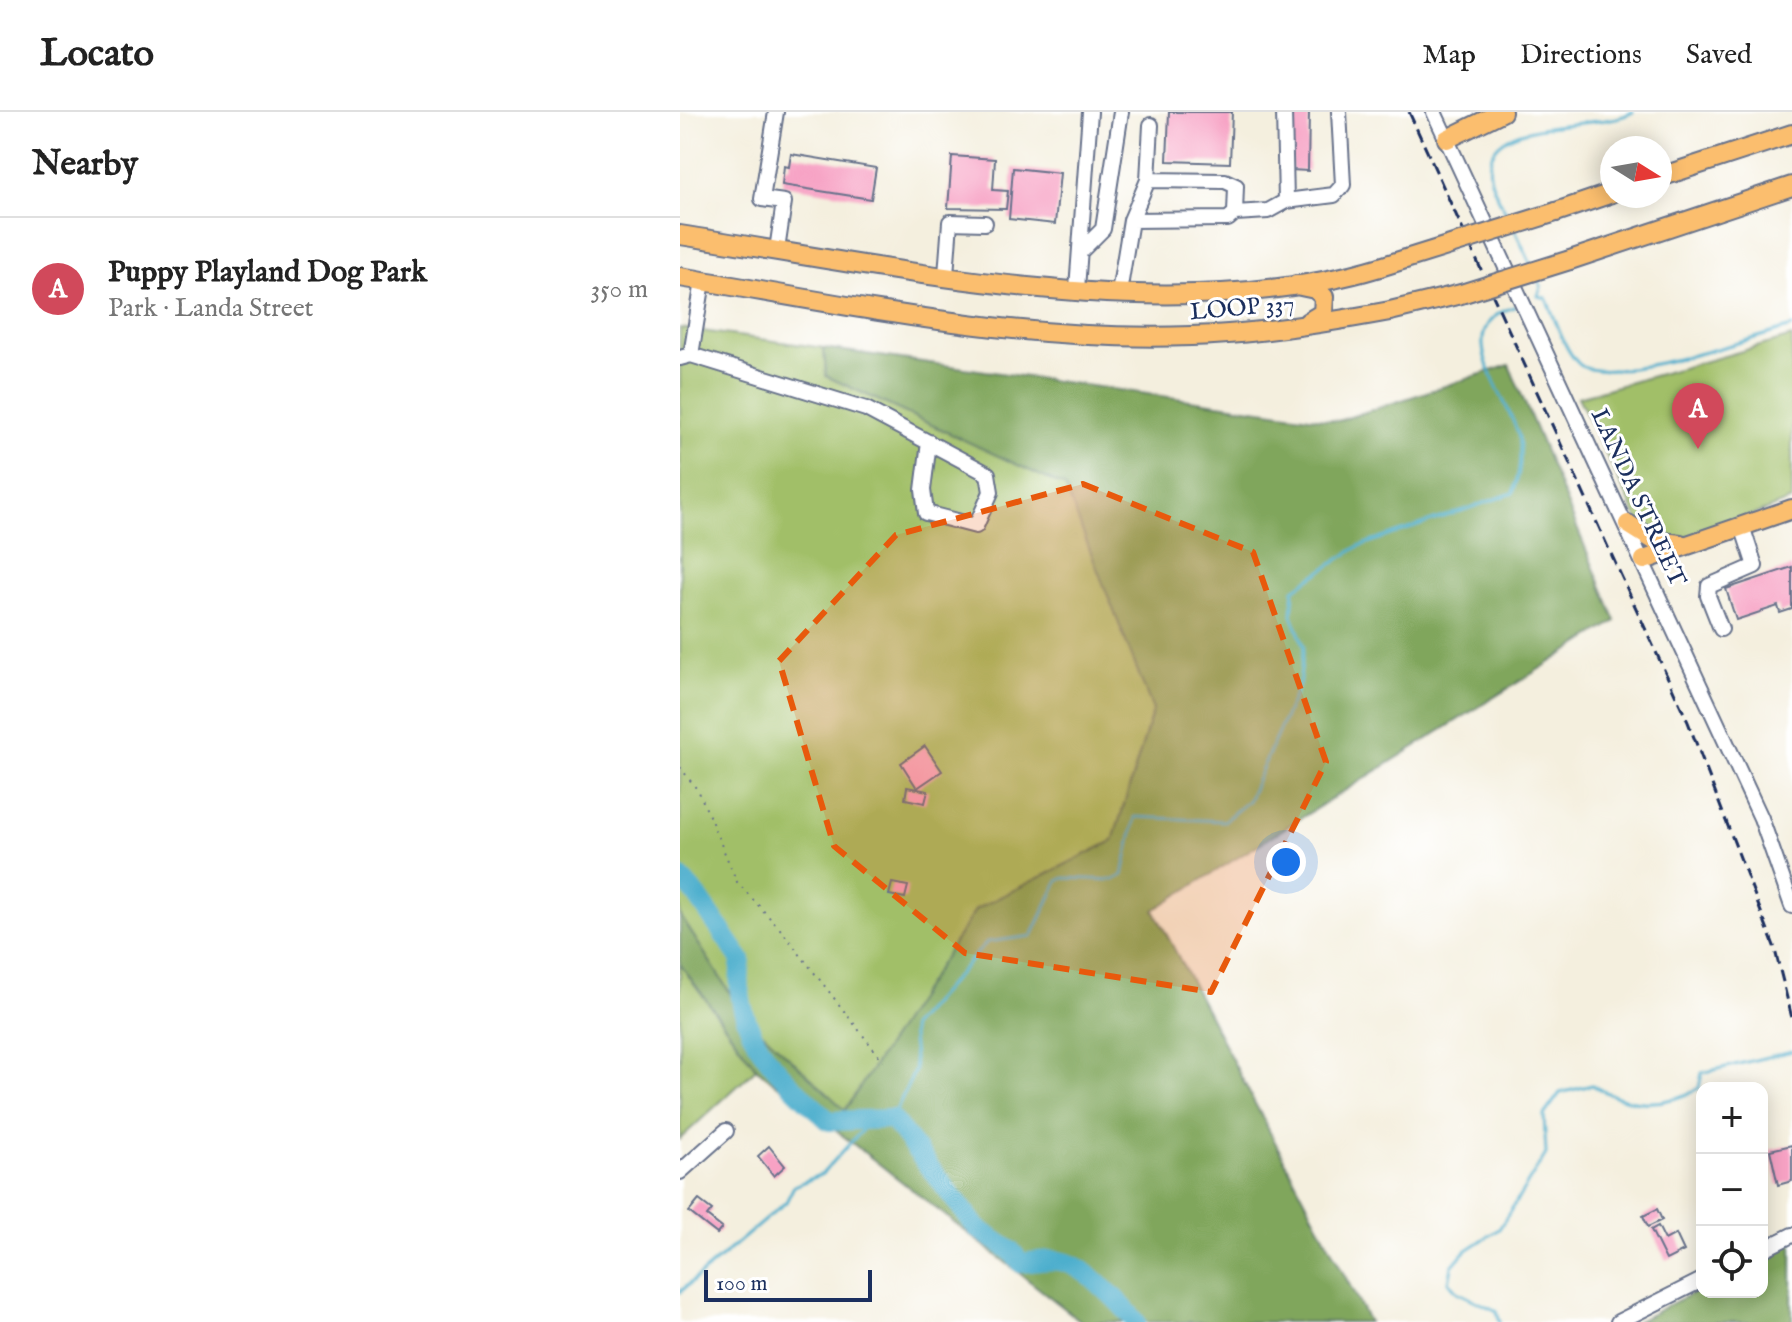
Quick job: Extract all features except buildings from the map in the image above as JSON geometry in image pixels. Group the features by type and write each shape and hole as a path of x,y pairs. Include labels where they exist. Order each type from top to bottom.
{"main road":[{"path":"1447,139 1502,112"},
{"path":"1672,173 1792,134"},
{"name":"LOOP 337","path":"680,277 943,319 1091,335 1226,334 1290,328 1390,311 1461,294 1792,186"},
{"name":"LOOP 337","path":"680,235 946,275 1161,296 1292,284 1380,267 1600,197"},
{"path":"1290,328 1318,318 1326,304 1315,289 1292,284"},
{"path":"1644,560 1792,509"},
{"path":"1628,524 1655,541 1691,544"}],"street":[{"path":"776,112 762,199 784,202 777,250"},
{"path":"1077,289 1090,112"},
{"path":"1080,252 1103,229 1121,112"},
{"path":"1284,112 1286,201"},
{"path":"1131,220 1228,219 1235,213 1268,211 1286,201 1334,195 1343,185 1339,112"},
{"name":"LANDA STREET","path":"1434,112 1628,524 1761,818 1792,906"},
{"path":"1119,293 1131,220 1148,180 1151,125"},
{"path":"1148,180 1225,181 1236,186 1235,213"},
{"path":"946,275 950,222 985,223"},
{"path":"703,281 686,356 866,409 929,442 988,474 991,492 976,526 926,513 923,490 929,442"},
{"path":"1721,629 1708,596 1709,586 1755,566 1742,526"},
{"path":"680,1172 726,1131"},
{"path":"1768,1247 1792,1235"},
{"path":"1618,1322 1696,1283"}],"path":[{"path":"680,767 699,792 737,882 781,930 883,1061"}],"highlighted area":[{"path":"1083,484 1253,552 1326,762 1211,992 965,953 834,846 779,661 896,535"}],"green space":[{"path":"680,328 824,348 826,376 1065,486 1153,710 1113,841 976,909 845,1111 744,1015 680,915"},
{"path":"1792,337 1792,500 1698,536 1670,539 1641,526 1578,397"},
{"path":"824,348 1338,421 1509,365 1616,621 1154,910 1369,1322 1082,1322 757,1069 680,964 680,915 744,1015 845,1110 976,909 1113,841 1153,710 1065,487 826,376"},
{"path":"680,964 756,1069 680,1139"},
{"path":"1792,1241 1792,1322 1636,1322 1696,1291 1696,1298 1768,1298 1768,1253"}],"waterway":[{"path":"1510,220 1490,175 1492,155 1503,141 1545,127 1617,118 1633,112"},
{"path":"1515,230 1532,267"},
{"path":"1537,277 1541,287 1538,296 1546,298 1568,350 1579,364 1594,370 1617,370 1681,358 1792,327"},
{"path":"892,1119 915,1070 911,1027 987,942 1032,936 1058,881 1064,878 1114,880 1123,875 1135,817 1224,821 1248,801 1299,685 1304,646 1292,615 1294,589 1359,546 1513,493 1520,466 1519,438 1483,347 1485,331 1494,317 1514,307"},
{"path":"680,877 696,894 741,960 743,1010 751,1031 762,1051 793,1087 829,1121 892,1119 977,1228 1011,1251 1021,1263 1048,1260 1073,1265 1113,1296 1136,1322"},
{"path":"1500,1322 1497,1311 1457,1292 1449,1282 1452,1266 1464,1252 1499,1229 1546,1154 1544,1115 1560,1093 1592,1085 1632,1101 1658,1102 1699,1088 1702,1073 1792,1051"},
{"path":"680,1292 786,1202 794,1186 822,1174 873,1118"}],"railway":[{"path":"1409,112 1688,722 1774,946 1792,1018"}],"place":[{"name":"Puppy Playland Dog Park","path":"1698,449"}]}
